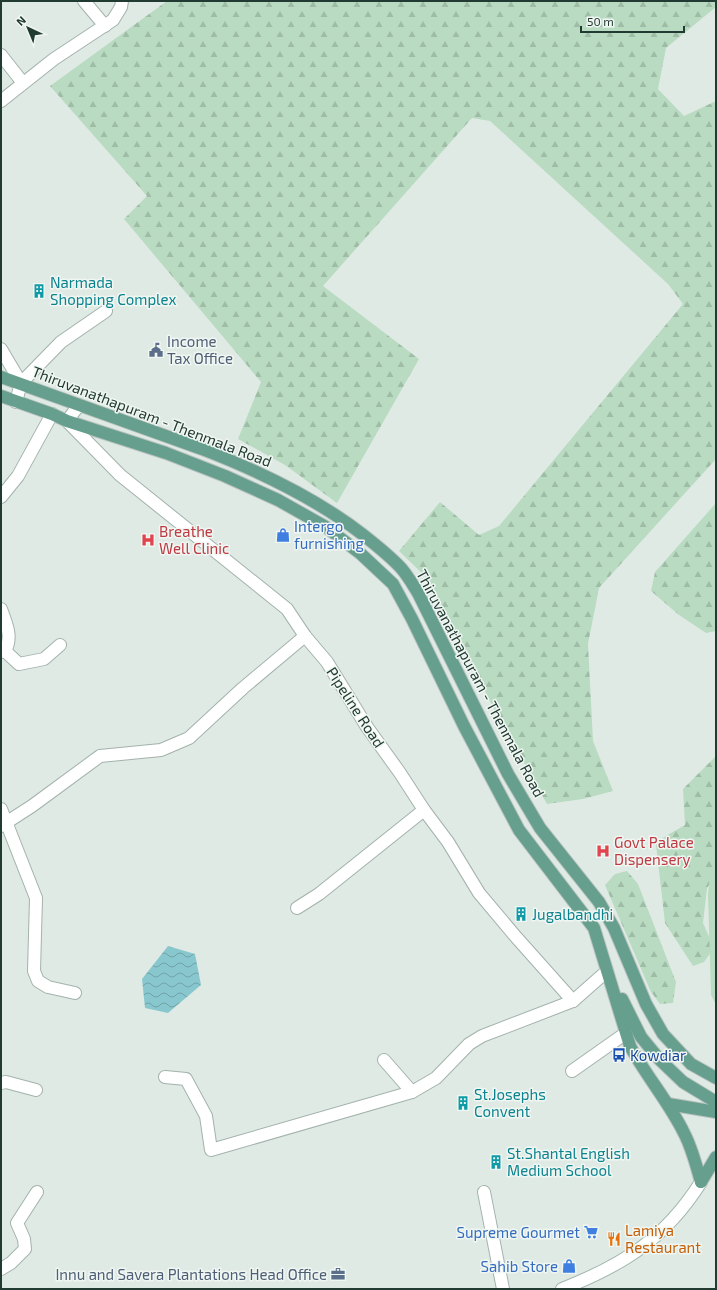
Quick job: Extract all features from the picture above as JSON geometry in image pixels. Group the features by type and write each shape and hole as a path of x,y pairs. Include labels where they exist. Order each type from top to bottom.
{"main road":[{"name":"Thiruvanathapuram - Thenmala Road","path":"1,377 215,454 274,479 313,500 346,522 379,547 402,569 418,593 508,774 540,828 599,902 614,928 646,1004 663,1034 691,1064 716,1078"},
{"path":"1,396 52,414 67,421 166,453 224,476 278,500 298,510 332,532 362,554 393,584 412,618 464,726 519,830 594,928 630,1046 638,1062 668,1104 684,1131 692,1149 701,1182"},
{"path":"607,971 641,1037 660,1060 683,1082 716,1102"},
{"path":"668,1104 716,1112"},
{"path":"701,1182 716,1157"},
{"path":"701,1182 716,1176"}],"street":[{"path":"84,1 104,26"},
{"path":"1,101 54,59 113,20 121,7 122,1"},
{"path":"1,55 23,83"},
{"path":"16,402 21,383 61,342 106,311"},
{"path":"1,349 21,383"},
{"path":"67,421 79,405"},
{"path":"1,498 18,476 52,414"},
{"name":"Pipeline Road","path":"67,421 120,475 287,609 305,636 327,662 367,727 448,842 479,893 516,937 573,1000"},
{"path":"1,609 9,632 9,644 3,652 19,664 44,659 60,645"},
{"path":"3,825 32,806 100,756 161,750 189,738 243,688 305,636"},
{"path":"1,809 3,825 36,898 34,971 38,981 48,987 75,993"},
{"path":"296,908 319,894 424,810"},
{"path":"165,1077 186,1079 206,1116 211,1150 412,1092 436,1078 469,1044 475,1040 573,1000 607,971"},
{"path":"572,1071 626,1033"},
{"path":"384,1060 412,1092"},
{"path":"1,1083 6,1082 36,1090"},
{"path":"562,1289 618,1264 642,1248 660,1234 690,1199 701,1182"},
{"path":"1,1269 11,1263 25,1249 24,1239 17,1223 37,1192"},
{"path":"484,1192 503,1289"}],"green space":[{"path":"167,1 716,1 716,7 666,48 658,89 684,116 716,101 716,459 599,588 588,644 593,741 613,791 583,799 547,804 494,709 429,580 399,551 440,502 479,535 499,526 683,304 668,284 490,121 472,118 323,286 419,359 337,503 285,465 238,439 261,382 124,219 147,196 50,86"},
{"path":"716,503 716,631 706,633 679,615 651,591 655,572"},
{"path":"716,756 716,876 707,888 703,923 714,948 704,962 693,966 665,923 656,845 664,837 685,825 683,789"},
{"path":"716,868 716,1005 711,995 708,894 710,875"},
{"path":"627,871 638,884 676,982 673,1003 660,1004 651,992 605,885 615,874"}],"water":[{"path":"168,946 195,954 201,985 168,1013 145,1008 142,979"}],"place":[{"name":"Narmada Shopping Complex","path":"39,291"},
{"name":"Income Tax Office","path":"156,350"},
{"name":"Intergo furnishing","path":"283,535"},
{"name":"Breathe Well Clinic","path":"148,540"},
{"name":"Govt Palace Dispensery","path":"603,851"},
{"name":"Jugalbandhi","path":"521,914"},
{"name":"Kowdiar","path":"619,1055"},
{"name":"St.Josephs Convent","path":"463,1103"},
{"name":"St.Shantal English Medium School","path":"496,1162"},
{"name":"Supreme Gourmet","path":"591,1232"},
{"name":"Lamiya Restaurant","path":"614,1239"},
{"name":"Sahib Store","path":"569,1266"},
{"name":"Innu and Savera Plantations Head Office","path":"338,1274"}]}
